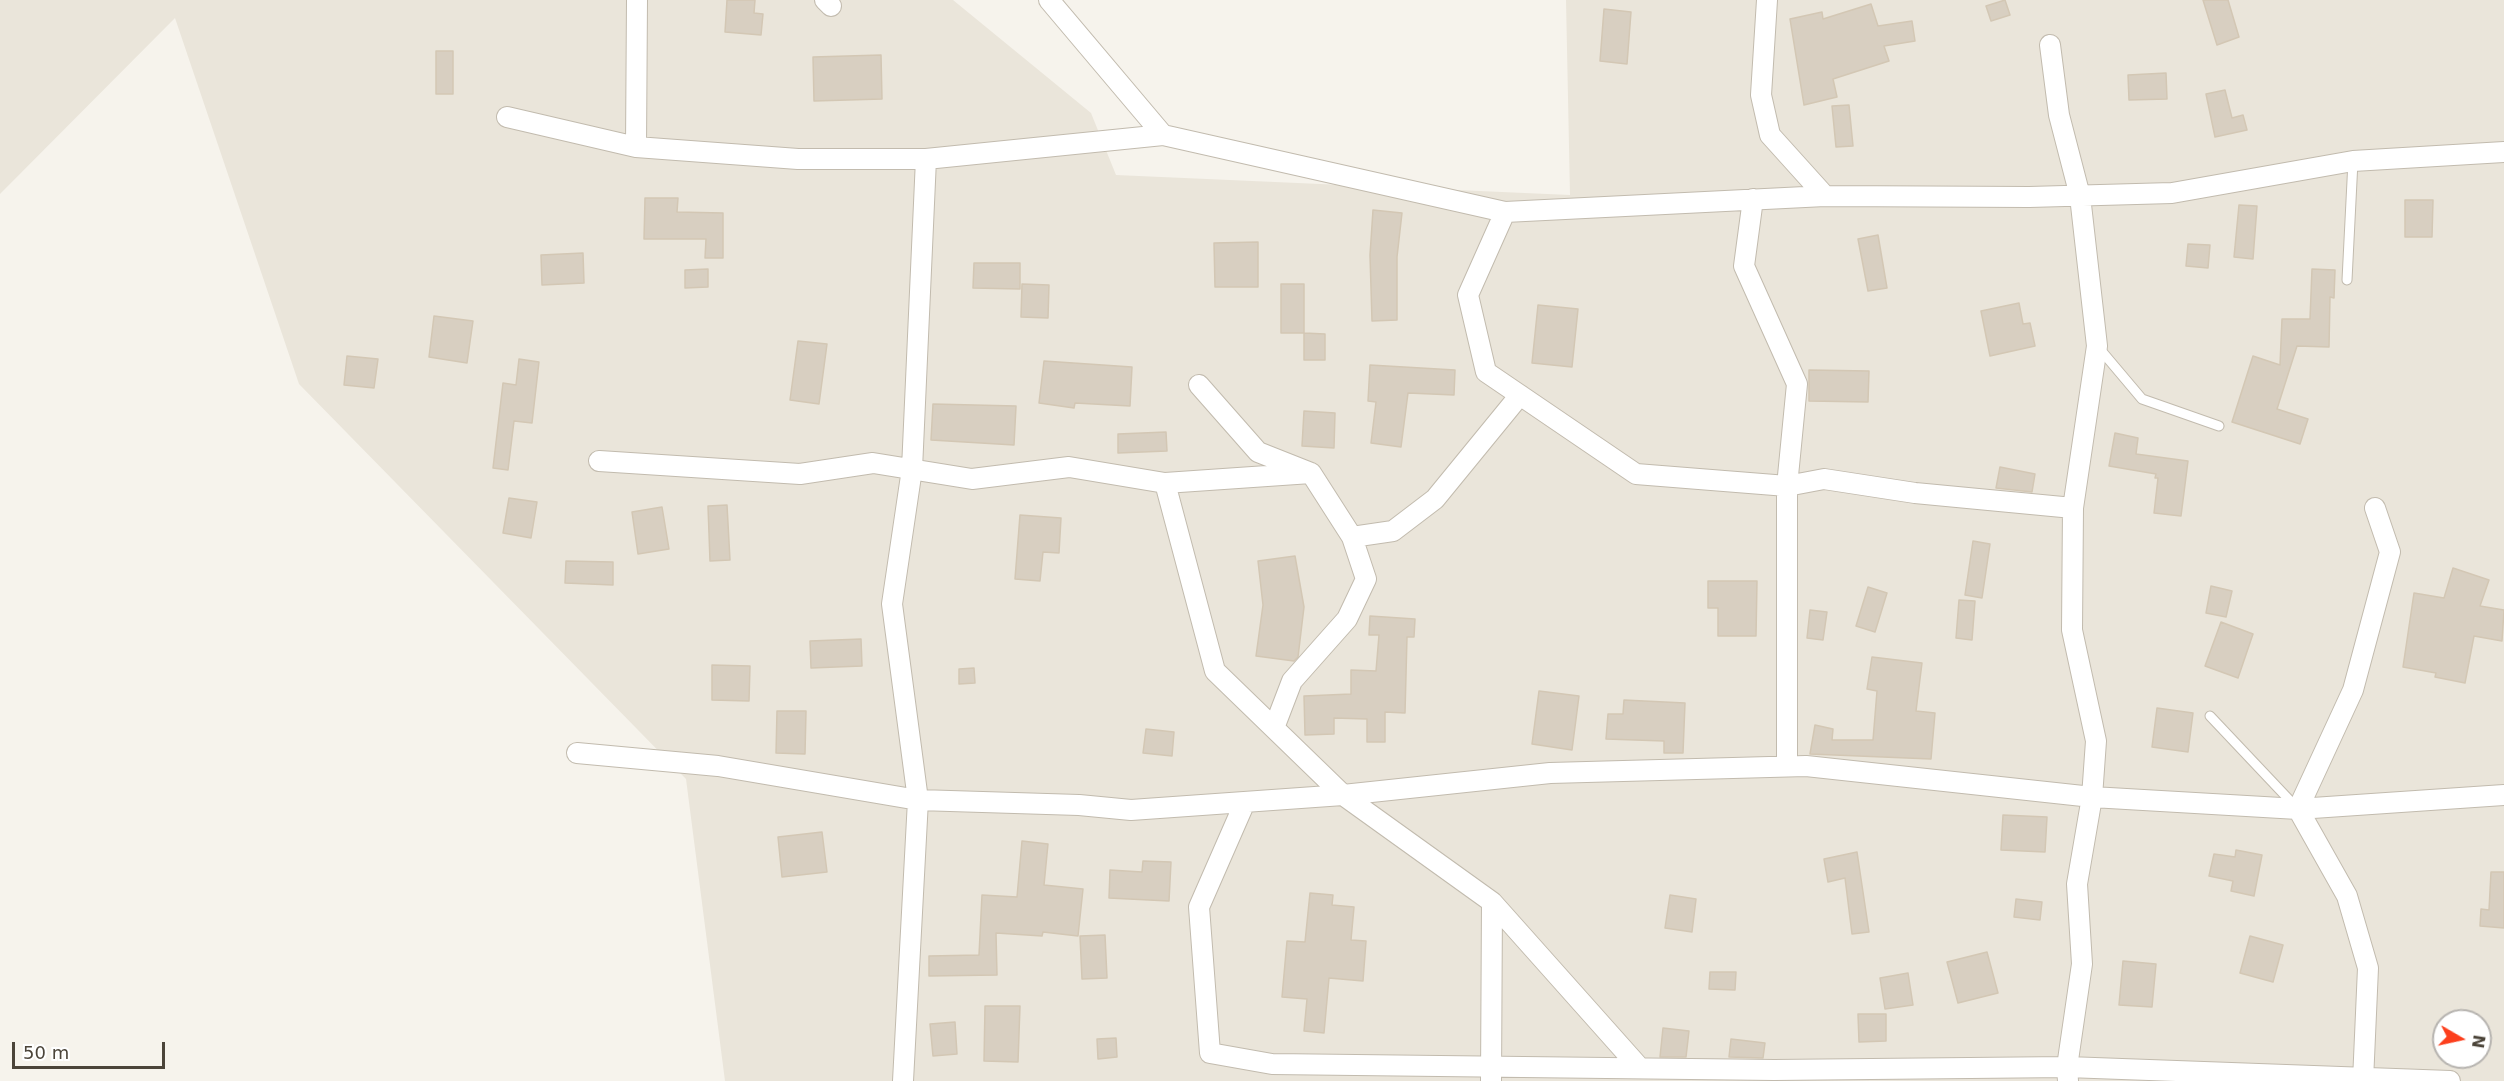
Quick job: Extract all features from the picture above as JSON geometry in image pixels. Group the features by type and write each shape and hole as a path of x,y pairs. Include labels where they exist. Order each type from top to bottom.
{"street":[{"path":"636,147 637,0"},
{"path":"1049,0 1163,135"},
{"path":"1767,0 1761,95 1770,135 1825,196"},
{"path":"2050,45 2059,115 2080,196 2097,346 2073,508 2072,630 2096,741 2092,797 2077,884 2082,964 2068,1074"},
{"path":"507,117 636,147 798,159 927,159 1163,135 1505,212 1825,196 2172,194 2354,161 2504,152"},
{"path":"903,1081 918,800 892,604 912,469 927,159"},
{"path":"1753,199 1744,266 1797,384 1787,486 1787,766"},
{"path":"1505,212 1468,295 1486,372 1636,474 1787,486 1824,479 1915,493 2073,508"},
{"path":"1199,385 1258,452 1311,473 1352,537 1366,579 1347,620 1292,681 1274,728"},
{"path":"1352,537 1393,531 1435,499 1520,395"},
{"path":"599,461 800,474 873,463 972,479 1069,467 1165,483 1311,473"},
{"path":"1165,483 1215,670 1343,795 1492,902 1639,1067"},
{"path":"2298,809 2353,690 2390,552 2375,508"},
{"path":"578,753 718,766 918,800 1079,805 1131,810 1343,795 1550,773 1787,766 1806,766 2092,797 2298,809 2504,795"},
{"path":"1245,802 1199,907 1210,1053 1272,1064 1491,1074 1639,1067 2450,1081"},
{"path":"2298,809 2347,896 2368,968 2363,1079"},
{"path":"1491,1074 1492,902"}],"lane":[{"path":"2347,280 2354,161"},
{"path":"2097,346 2142,399 2219,426"},
{"path":"2210,717 2298,809"}],"shaded area":[{"path":"0,0 953,0 1091,113 1116,175 1570,195 1566,0 2504,0 2504,1081 725,1081 686,779 299,384 175,18 0,194"}],"building":[{"path":"727,0 755,0 754,13 763,14 761,35 725,32"},
{"path":"2005,0 2010,15 1991,21 1986,6"},
{"path":"2203,0 2228,0 2239,37 2217,45"},
{"path":"1871,4 1878,26 1912,21 1915,41 1884,46 1889,61 1833,79 1837,97 1804,105 1790,19 1822,12 1823,19"},
{"path":"1604,9 1631,12 1627,64 1600,61"},
{"path":"436,51 453,51 453,94 436,94"},
{"path":"881,55 882,99 814,101 813,57"},
{"path":"2166,73 2167,99 2129,100 2128,75"},
{"path":"2225,90 2232,118 2243,115 2247,130 2215,137 2206,94"},
{"path":"1849,105 1853,146 1836,147 1832,106"},
{"path":"645,198 678,198 677,212 723,213 723,258 705,258 706,239 644,239"},
{"path":"2405,200 2433,200 2432,237 2405,237"},
{"path":"2239,205 2257,206 2253,259 2234,257"},
{"path":"1373,210 1402,213 1397,257 1397,320 1372,321 1370,255"},
{"path":"1878,235 1887,288 1868,291 1858,239"},
{"path":"1258,242 1258,287 1215,287 1214,243"},
{"path":"2188,244 2210,245 2208,268 2186,266"},
{"path":"583,253 584,283 542,285 541,255"},
{"path":"974,263 1020,263 1020,289 973,288"},
{"path":"708,269 708,287 685,288 685,270"},
{"path":"2312,269 2335,270 2334,298 2330,297 2329,347 2297,346 2277,409 2308,419 2300,444 2232,422 2253,356 2280,365 2282,319 2310,319"},
{"path":"1022,284 1049,285 1048,318 1021,317"},
{"path":"1281,284 1304,284 1304,333 1281,333"},
{"path":"2019,303 2023,324 2030,323 2035,346 1990,356 1981,311"},
{"path":"1538,305 1578,309 1572,367 1532,363"},
{"path":"434,316 473,321 467,363 429,357"},
{"path":"1304,333 1325,334 1325,360 1304,360"},
{"path":"798,341 827,344 819,404 790,400"},
{"path":"347,356 378,359 374,388 344,385"},
{"path":"519,359 539,362 532,423 514,421 508,470 493,468 503,383 516,385"},
{"path":"1044,361 1132,367 1130,406 1075,403 1074,408 1039,403"},
{"path":"1370,365 1455,370 1454,395 1408,393 1401,447 1371,443 1376,402 1368,401"},
{"path":"1809,370 1869,371 1868,402 1809,401"},
{"path":"933,404 1016,406 1014,445 931,440"},
{"path":"1304,411 1335,413 1334,448 1302,446"},
{"path":"1166,432 1167,451 1118,453 1118,434"},
{"path":"2115,433 2138,438 2136,454 2188,461 2181,516 2154,513 2158,478 2155,478 2156,474 2109,466"},
{"path":"2000,467 2035,474 2032,492 1996,488"},
{"path":"509,498 537,502 531,538 503,533"},
{"path":"727,505 730,560 710,561 708,506"},
{"path":"662,507 669,549 638,554 632,512"},
{"path":"1020,515 1061,518 1059,553 1043,552 1040,581 1015,579"},
{"path":"1973,541 1990,544 1982,598 1965,595"},
{"path":"1295,556 1304,607 1298,657 1294,661 1256,656 1263,605 1258,561"},
{"path":"566,561 613,562 613,585 565,583"},
{"path":"2453,568 2489,580 2480,606 2504,610 2502,641 2474,636 2465,683 2435,677 2436,673 2403,667 2414,593 2444,598"},
{"path":"1708,581 1757,581 1756,636 1718,636 1718,608 1708,608"},
{"path":"2211,586 2232,591 2226,617 2206,613"},
{"path":"1868,587 1887,593 1875,632 1856,626"},
{"path":"1959,600 1975,601 1972,640 1956,638"},
{"path":"1810,610 1827,612 1823,640 1807,638"},
{"path":"1370,616 1415,619 1414,637 1407,637 1405,713 1385,712 1385,742 1367,742 1367,719 1334,718 1334,734 1305,735 1304,696 1351,694 1351,670 1376,671 1379,635 1369,635"},
{"path":"2221,622 2253,634 2238,678 2205,666"},
{"path":"861,639 862,666 811,668 810,641"},
{"path":"1872,657 1922,663 1916,711 1935,713 1931,759 1810,754 1815,725 1833,729 1832,740 1873,740 1877,691 1867,689"},
{"path":"712,665 750,666 749,701 712,700"},
{"path":"974,668 975,683 959,684 959,669"},
{"path":"1539,691 1579,696 1572,750 1532,744"},
{"path":"1624,700 1685,703 1683,753 1664,753 1664,741 1606,739 1608,714 1623,714"},
{"path":"2157,708 2193,713 2188,752 2152,747"},
{"path":"777,711 806,711 805,754 776,753"},
{"path":"1146,729 1174,732 1172,756 1143,753"},
{"path":"2003,815 2047,817 2045,852 2001,850"},
{"path":"822,832 827,872 782,877 778,837"},
{"path":"1022,841 1048,844 1044,885 1083,889 1078,936 1043,932 1042,936 996,933 997,975 929,976 929,956 979,955 982,895 1017,897"},
{"path":"2236,850 2262,855 2254,896 2231,891 2233,881 2209,876 2214,854 2235,857"},
{"path":"1857,852 1869,932 1852,934 1845,878 1828,882 1824,859"},
{"path":"1143,861 1171,862 1169,901 1109,898 1110,870 1142,872"},
{"path":"2491,872 2504,872 2504,928 2480,926 2481,909 2489,910"},
{"path":"1310,893 1333,895 1332,905 1354,907 1351,940 1366,941 1363,981 1329,978 1324,1033 1304,1031 1307,999 1282,997 1287,941 1305,942"},
{"path":"1670,895 1696,899 1692,932 1665,928"},
{"path":"2016,899 2042,902 2040,920 2014,917"},
{"path":"1105,935 1107,978 1082,979 1080,936"},
{"path":"2250,936 2283,945 2273,982 2240,973"},
{"path":"1987,952 1998,993 1958,1003 1947,962"},
{"path":"2123,961 2156,964 2152,1007 2119,1005"},
{"path":"1710,972 1736,972 1735,990 1709,989"},
{"path":"1908,973 1913,1005 1885,1009 1880,978"},
{"path":"985,1006 1020,1006 1018,1062 984,1061"},
{"path":"1858,1014 1886,1014 1886,1041 1859,1042"},
{"path":"955,1022 957,1054 933,1056 930,1024"},
{"path":"1663,1028 1689,1031 1686,1057 1660,1057"},
{"path":"1116,1038 1117,1057 1098,1059 1097,1039"},
{"path":"1731,1039 1765,1043 1763,1058 1729,1057"}]}
